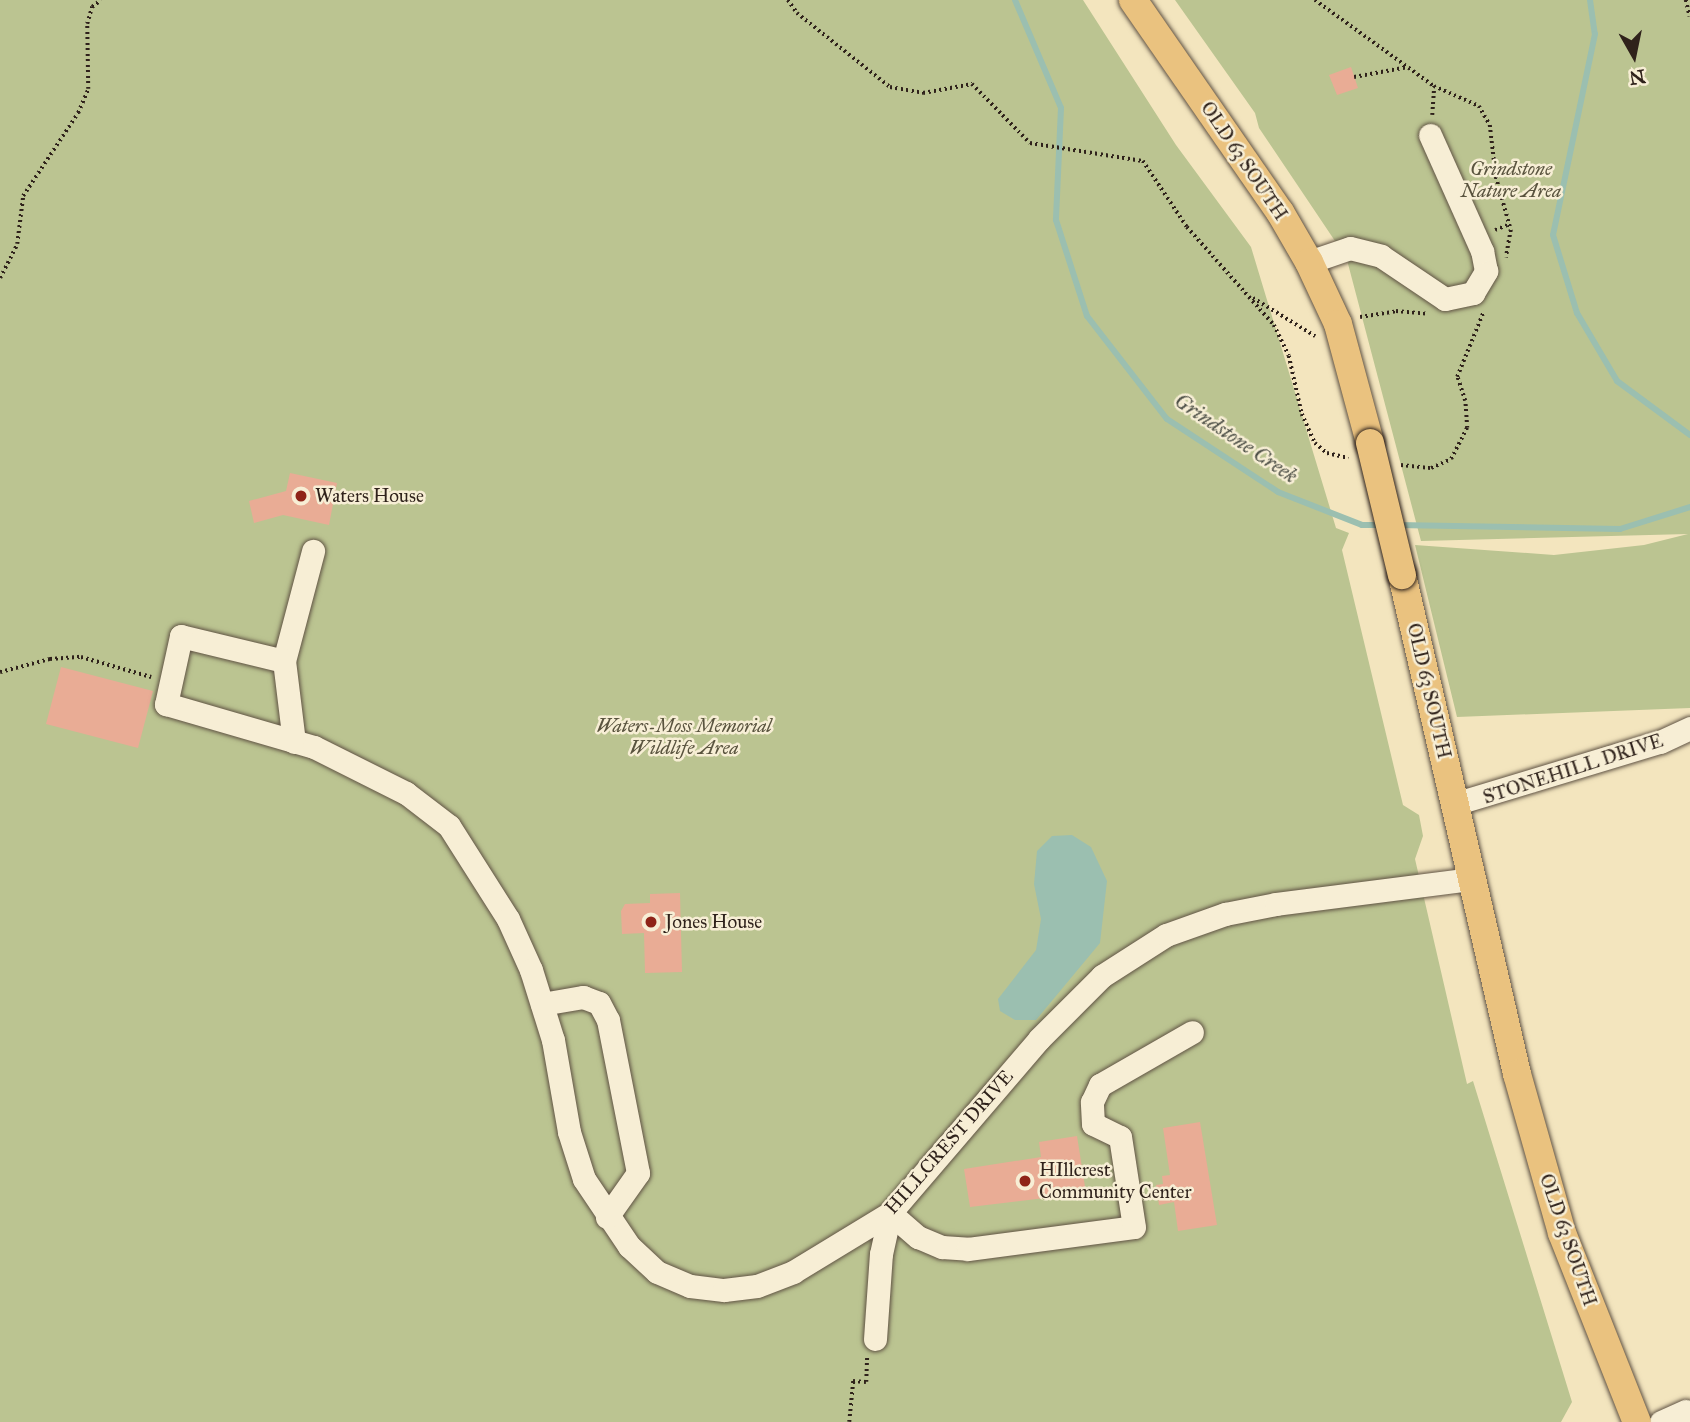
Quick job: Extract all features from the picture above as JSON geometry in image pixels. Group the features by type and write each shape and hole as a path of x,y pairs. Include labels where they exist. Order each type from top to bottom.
{"main road":[{"name":"OLD 63 SOUTH","path":"1133,0 1280,212 1309,262 1338,324 1362,451 1402,575 1517,1074 1562,1233 1637,1422"}],"street":[{"path":"1309,262 1350,248 1381,256 1445,299 1473,293 1486,271 1482,251 1430,135"},
{"path":"294,742 284,660 313,551"},
{"path":"168,693 181,636 284,660"},
{"name":"HILLCREST DRIVE","path":"168,693 294,742 407,793 449,826 508,919 542,1004 576,1159 607,1217 657,1272 690,1286 724,1290 757,1286 793,1272 890,1213 1039,1039 1102,975 1166,935 1225,914 1276,904 1472,879"},
{"name":"STONEHILL DRIVE","path":"1454,804 1660,742 1690,728"},
{"path":"542,1004 583,997 599,1003 608,1020 638,1173 607,1217"},
{"path":"876,1339 881,1254 890,1213 918,1237 942,1248 968,1249 1135,1227 1120,1137 1093,1124 1092,1102 1100,1085 1192,1032"},
{"path":"1661,1422 1686,1411"}],"path":[{"path":"0,278 17,244 23,196 78,113 88,89 87,24 92,7 101,0"},
{"path":"788,0 797,13 890,87 923,93 972,85 1030,143 1143,161 1187,227 1274,325 1289,356 1301,415 1315,443 1327,453 1362,451"},
{"path":"1315,0 1434,86 1479,106 1490,125 1496,177 1511,229 1505,264"},
{"path":"1686,0 1690,17"},
{"path":"1354,77 1408,67"},
{"path":"1430,135 1434,86"},
{"path":"1248,295 1315,337 1338,324 1396,311 1441,314"},
{"path":"1394,464 1431,468 1451,459 1466,428 1465,401 1457,377 1487,306 1475,309"},
{"path":"0,672 50,659 81,657 168,693"},
{"path":"849,1422 853,1381 866,1382 868,1352 876,1339"}],"green space":[{"name":"Waters-Moss Memorial Wildlife Area","path":"0,0 1083,0 1176,145 1251,247 1336,528 1349,533 1342,550 1403,805 1419,815 1423,836 1415,859 1467,1084 1473,1081 1572,1402 1561,1422 0,1422"},
{"name":"Grindstone Nature Area","path":"1175,0 1690,0 1690,708 1457,717 1415,545 1554,555 1644,545 1688,534 1421,541 1342,241 1335,241 1259,128 1255,113"}],"shaded area":[{"path":"1072,835 1091,847 1107,881 1100,943 1036,1020 1015,1020 1000,1011 998,999 1036,950 1041,919 1034,884 1037,851 1052,836"}],"building":[{"path":"1351,67 1358,88 1337,95 1329,75"},
{"name":"Waters House","path":"290,473 337,483 329,525 283,515 254,523 249,501 286,491"},
{"path":"61,667 153,691 138,748 46,724"},
{"name":"Jones House","path":"680,893 682,972 645,973 644,933 622,934 621,911 625,904 650,903 650,894"},
{"path":"1200,1122 1217,1225 1178,1231 1174,1202 1159,1205 1156,1185 1163,1184 1162,1176 1170,1175 1163,1128"},
{"name":"HIllcrest Community Center","path":"1077,1136 1086,1193 970,1207 964,1169 1041,1157 1039,1142"}],"waterway":[{"name":"Grindstone Creek","path":"1015,0 1061,108 1056,220 1087,316 1167,419 1278,492 1362,525 1383,525"},
{"name":"Grindstone Creek","path":"1590,0 1595,34 1553,235 1577,313 1617,381 1690,435"},
{"name":"Grindstone Creek","path":"1397,525 1620,529 1690,507"}],"place":[{"name":"Waters House","path":"301,496"},
{"name":"Jones House","path":"651,922"},
{"name":"HIllcrest Community Center","path":"1025,1181"}]}
